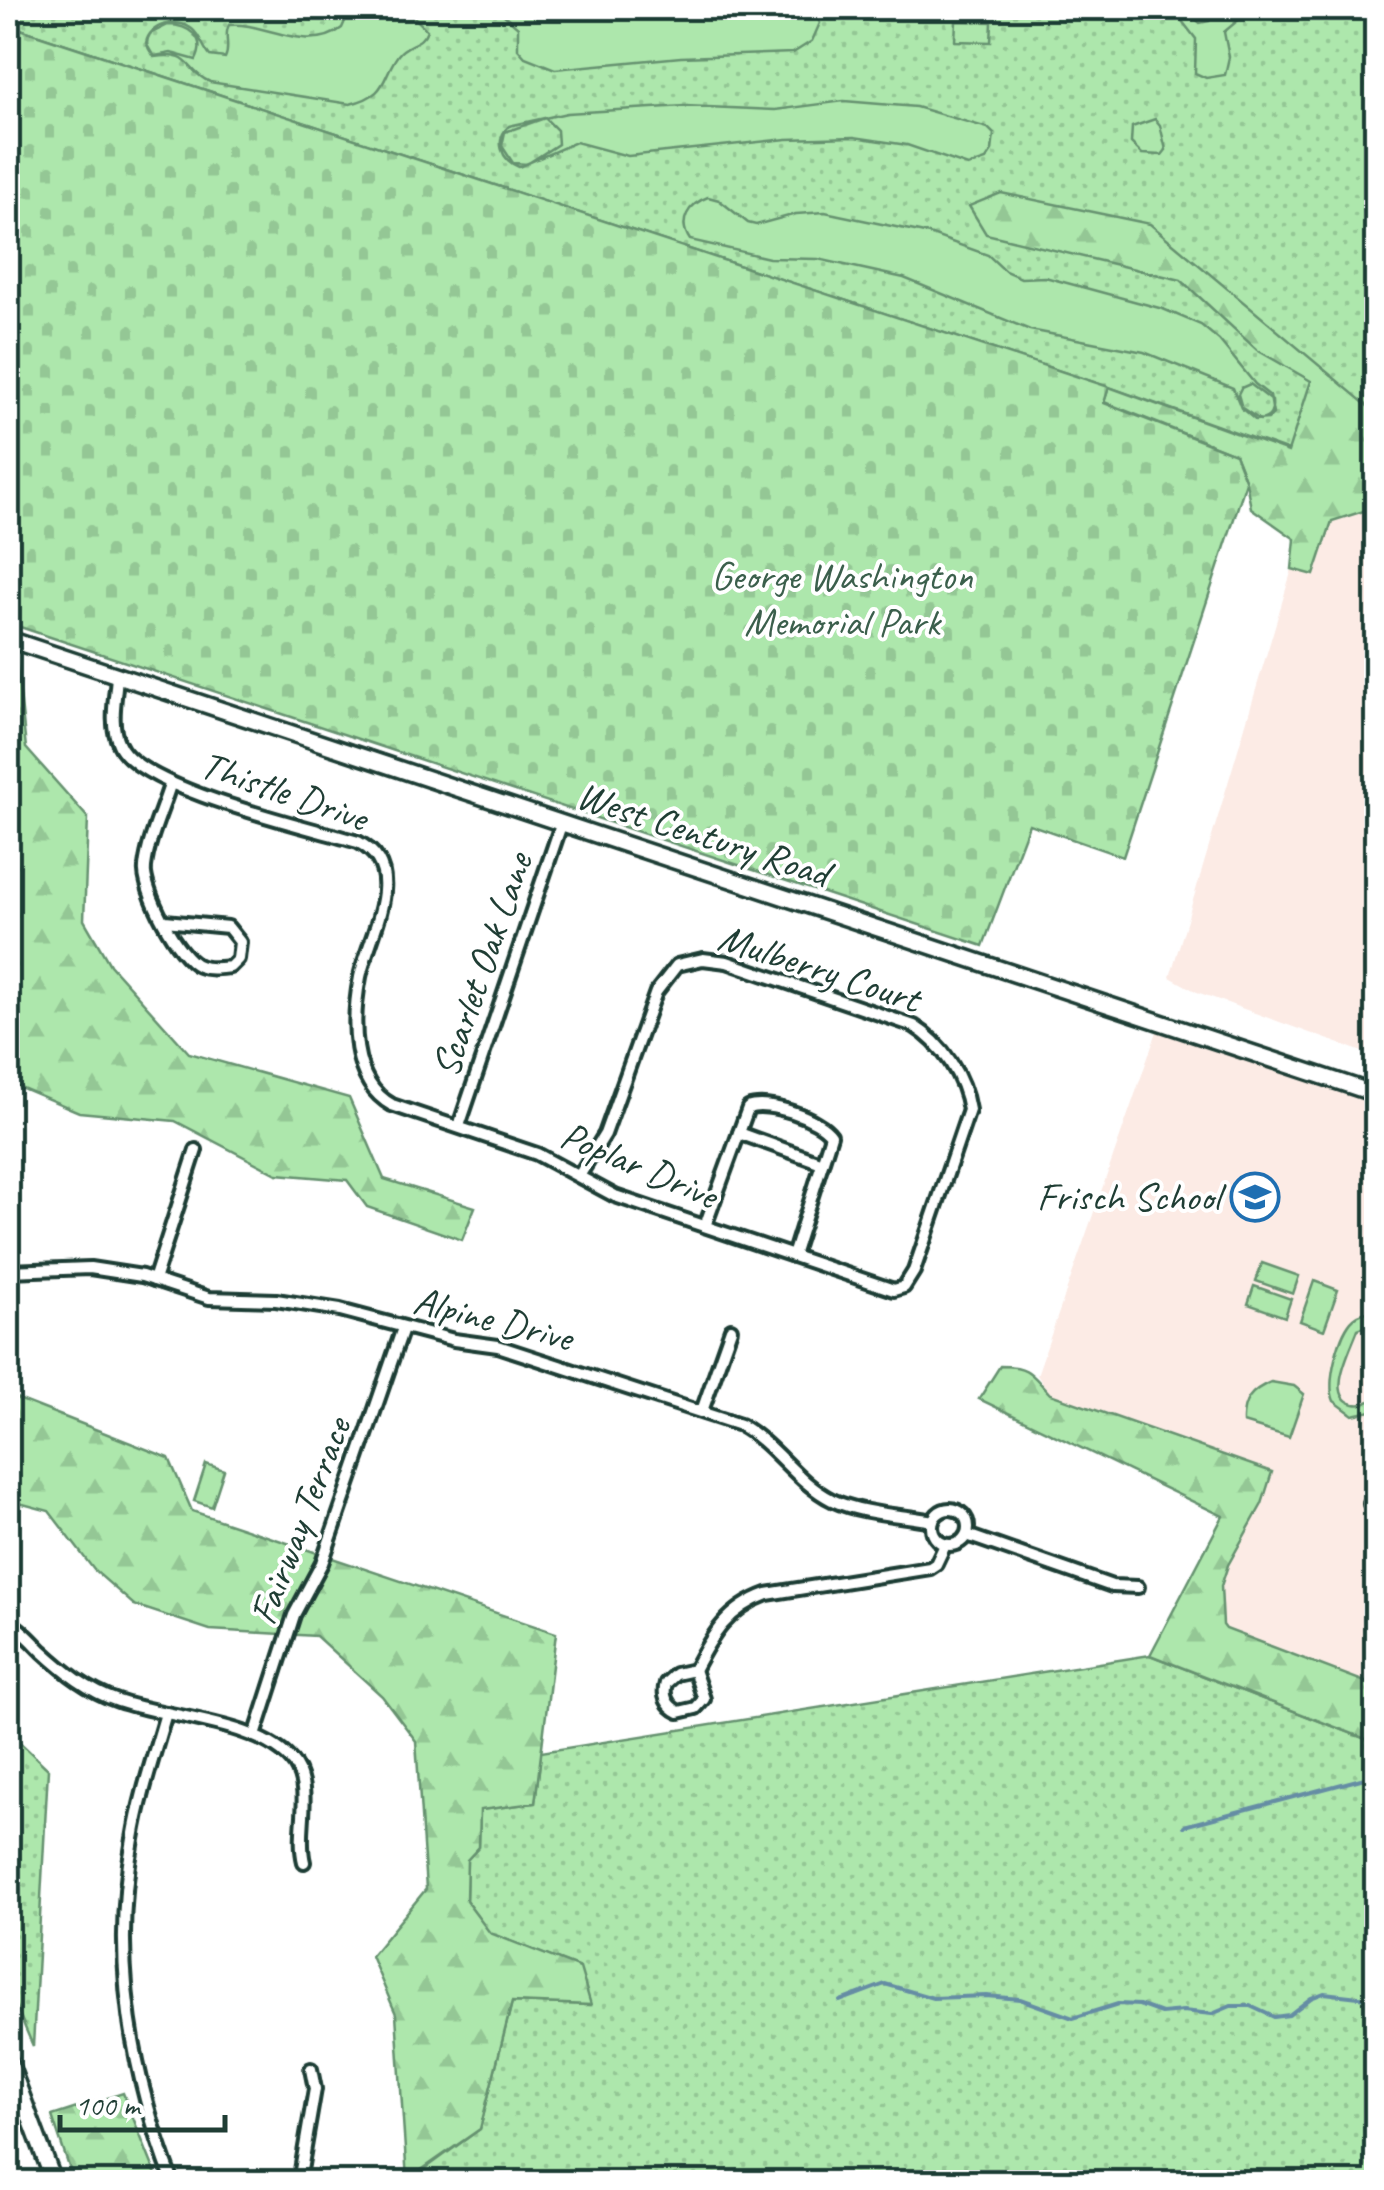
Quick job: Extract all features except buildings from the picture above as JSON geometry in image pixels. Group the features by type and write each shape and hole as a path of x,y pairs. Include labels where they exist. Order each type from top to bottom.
{"main road":[{"name":"West Century Road","path":"8,639 1376,1094"},
{"path":"10,2068 54,2182"}],"street":[{"name":"Thistle Drive","path":"117,676 114,720 118,744 131,762 170,785 358,842 373,850 381,863 385,883 360,978 357,1048"},
{"path":"164,921 228,927 240,942 238,959 230,967 201,967 188,960 164,921 145,883 145,866 170,785"},
{"name":"Scarlet Oak Lane","path":"459,1126 562,822"},
{"name":"Mulberry Court","path":"579,1176 605,1134 664,978 677,965 691,960 727,962 914,1026 934,1041 956,1072 969,1110 916,1263"},
{"name":"Poplar Drive","path":"357,1048 364,1080 378,1097 537,1154 615,1196 894,1290 910,1281 916,1263"},
{"path":"706,1226 748,1108 760,1103 824,1124 831,1135 793,1256"},
{"path":"739,1133 822,1163"},
{"path":"154,1280 196,1150"},
{"name":"Alpine Drive","path":"8,1271 90,1268 154,1280 209,1298 308,1304 454,1340 498,1346 702,1411 754,1433 830,1499 933,1521"},
{"name":"Fairway Terrace","path":"254,1736 294,1615 322,1563 403,1328"},
{"path":"702,1411 731,1329"},
{"path":"943,1510 960,1512 967,1520 966,1535 956,1545 945,1544 934,1536 933,1521 943,1510"},
{"path":"966,1535 1112,1586 1138,1587"},
{"path":"694,1670 704,1700 696,1708 679,1712 664,1695 666,1682 676,1674 694,1670 722,1622 752,1599 930,1568 945,1544"},
{"path":"8,1622 80,1683 118,1702 254,1736 284,1754 299,1773 303,1796 299,1844 304,1862"},
{"path":"166,1714 132,1842 124,1970 125,2006 136,2069 173,2182"},
{"path":"299,2182 316,2089 311,2069"}],"shaded area":[{"path":"1376,510 1376,1057 1197,992 1170,977 1292,569 1314,575 1332,521"},
{"path":"1161,1020 1376,1094 1376,1686 1223,1625 1221,1586 1228,1565 1262,1504 1272,1472 1050,1394 1037,1375"}],"green space":[{"path":"8,8 1376,8 1376,482 1109,387 8,25"},
{"path":"345,8 405,8 427,30 422,39 398,55 378,91 350,104 210,82 182,59 154,57 152,53 196,60 198,39 189,30 168,25 150,34 164,24 186,25 195,32 210,56 225,58 229,25 315,38 342,28 349,12"},
{"path":"496,8 592,8 599,17 614,17 657,8 812,8 820,23 812,41 793,53 681,57 555,69 525,57 518,49 518,27"},
{"path":"1172,8 1203,8 1193,17 1200,23 1209,21 1210,8 1241,8 1242,17 1224,32 1229,57 1225,75 1206,78 1195,73 1196,39"},
{"path":"956,21 992,22 991,42 955,41"},
{"name":"George Washington Memorial Park","path":"8,25 1109,387 1104,403 1235,454 1246,482 1123,857 1029,824 983,946 8,623"},
{"path":"844,101 916,107 988,128 994,134 992,151 986,160 968,166 907,145 854,137 787,139 628,156 576,142 529,162 558,144 557,130 545,118 505,132 502,146 513,163 526,164 513,164 504,155 501,143 504,131 509,126 567,113 685,106 775,110"},
{"path":"1155,119 1166,150 1162,155 1142,154 1131,143 1132,127"},
{"path":"1001,193 1150,224 1376,413 1376,510 1332,521 1314,575 1292,569 1295,539 1251,508 1235,454 1104,402 1109,387 1288,452 1311,381 1257,350 1181,280 986,234 969,206"},
{"path":"701,200 719,200 756,225 796,214 825,212 929,234 988,255 1005,271 1021,278 1045,277 1163,309 1201,325 1219,340 1271,400 1250,384 1241,388 1238,394 1242,408 1259,420 1255,420 1241,408 1233,388 1144,352 1030,330 904,278 818,259 769,258 690,240 685,220"},
{"path":"8,655 16,658 26,748 88,818 84,920 110,965 189,1053 349,1098 384,1179 475,1207 462,1240 367,1207 347,1180 277,1174 175,1121 79,1112 8,1082"},
{"path":"1262,1263 1299,1276 1293,1294 1256,1281"},
{"path":"1314,1281 1338,1290 1324,1330 1300,1321"},
{"path":"1254,1286 1291,1299 1285,1317 1248,1304"},
{"path":"1376,1311 1376,1322 1358,1329 1340,1382 1345,1400 1361,1404 1376,1396 1376,1410 1353,1415 1334,1401 1335,1358 1343,1334 1354,1318"},
{"path":"1000,1366 1024,1370 1050,1394 1272,1472 1262,1504 1228,1565 1221,1586 1223,1625 1376,1686 1376,1743 1150,1655 1223,1516 979,1399"},
{"path":"1271,1382 1294,1386 1304,1394 1289,1437 1243,1423 1249,1397"},
{"path":"8,1395 169,1458 192,1511 556,1633 535,1803 480,1810 479,1847 467,1860 466,1901 490,1933 580,1968 591,2005 512,2002 480,2129 407,2180 396,2014 371,1956 426,1889 416,1741 382,1696 316,1636 210,1630 134,1605 94,1570 49,1511 8,1500"},
{"path":"206,1464 224,1470 212,1507 194,1501"},
{"path":"1150,1655 1376,1743 1376,2182 407,2182 480,2129 512,2002 590,2005 579,1968 489,1933 466,1901 467,1860 479,1847 480,1810 535,1803 541,1752"},
{"path":"8,1731 48,1769 33,2046 8,1988"},
{"path":"123,2093 159,2182 74,2182 52,2116"}],"waterway":[{"path":"1184,1826 1376,1775"},
{"path":"840,2001 885,1984 933,1998 1020,1999 1073,2018 1118,2004 1139,2005 1161,2013 1212,2014 1231,2006 1250,2006 1274,2017 1289,2015 1324,1993 1376,1999"}],"place":[{"name":"Frisch School","path":"1255,1197"}]}
